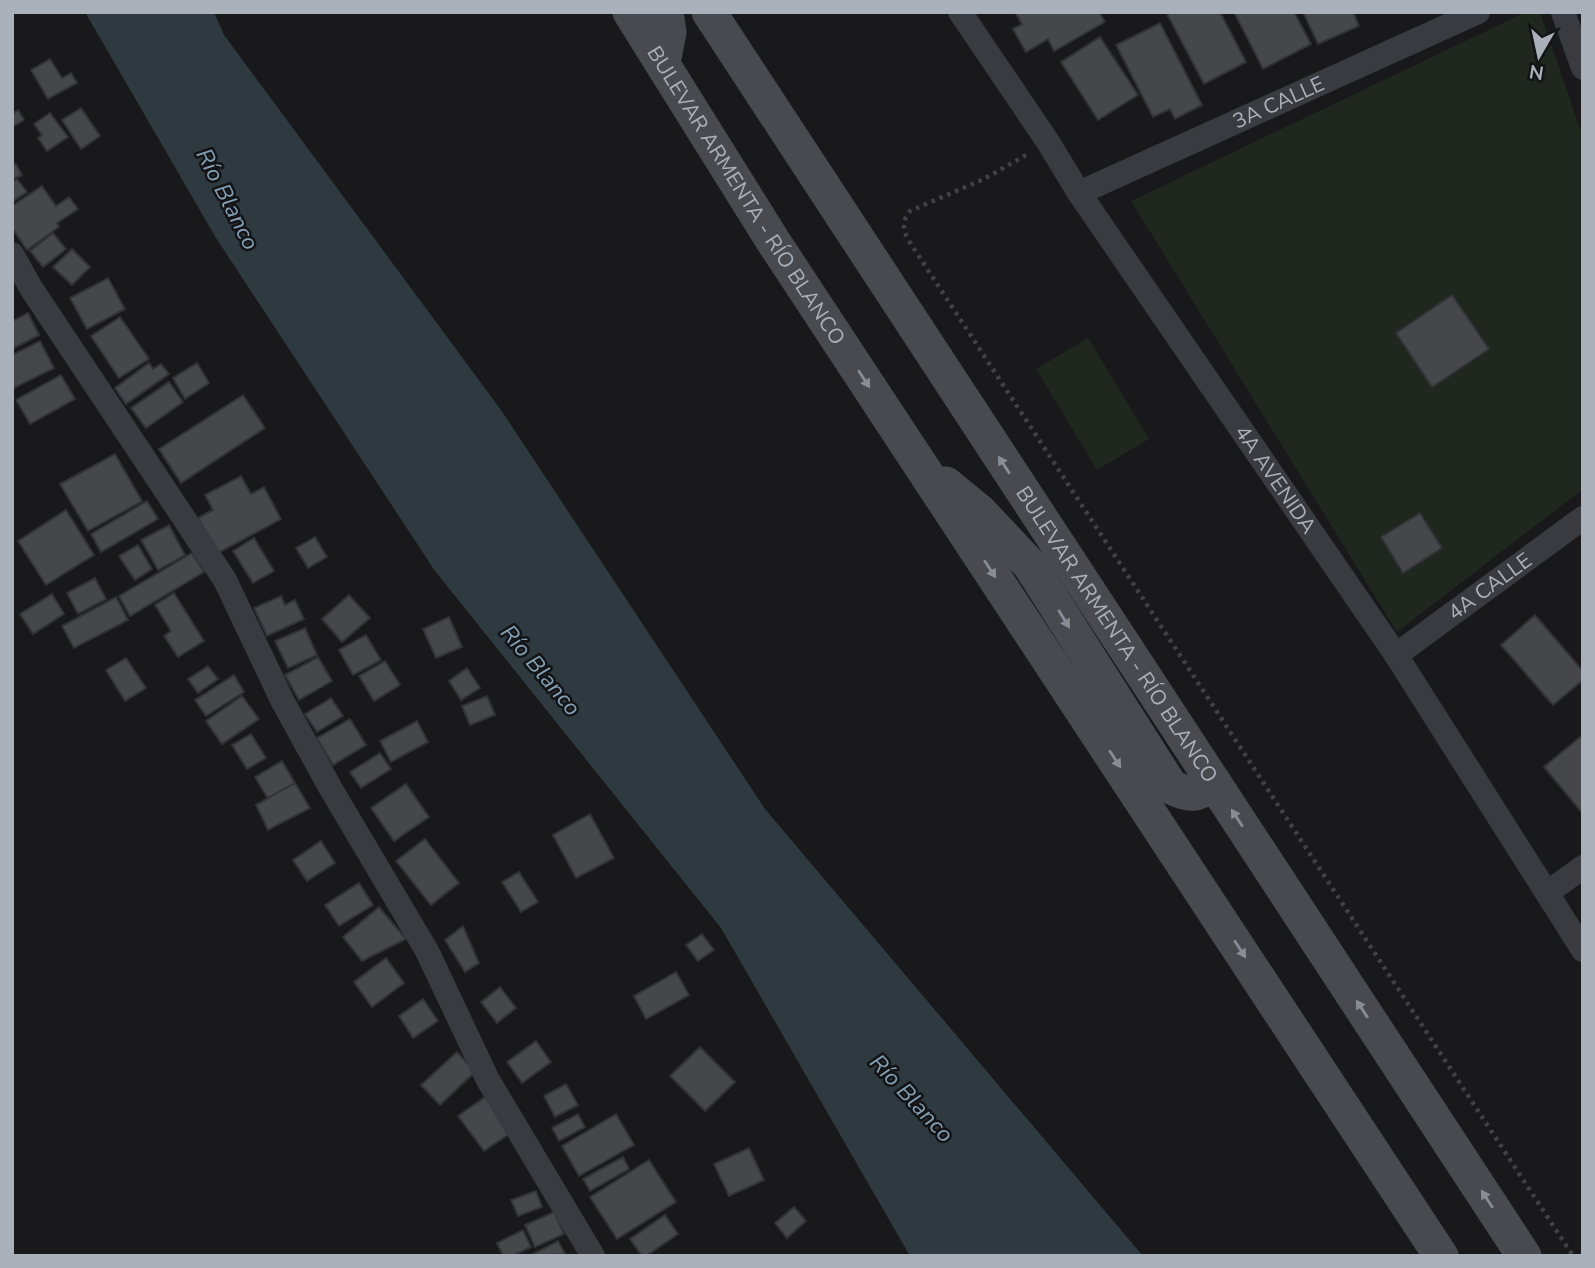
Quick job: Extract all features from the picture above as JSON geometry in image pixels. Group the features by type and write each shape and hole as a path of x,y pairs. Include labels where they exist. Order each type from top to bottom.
{"main road":[{"name":"BULEVAR ARMENTA - RÍO BLANCO","path":"630,12 773,241 1441,1256"},
{"path":"663,63 669,32 666,12"},
{"name":"BULEVAR ARMENTA - RÍO BLANCO","path":"709,12 1524,1256"},
{"path":"919,462 980,512 1030,565 1171,787 1184,793 1199,793 1214,783"}],"street":[{"name":"4A AVENIDA","path":"960,12 1048,142 1079,193 1396,655 1583,950"},
{"name":"3A CALLE","path":"1079,193 1478,12"},
{"path":"1563,12 1583,68"},
{"path":"12,254 31,288 225,580 325,779 427,951 488,1080 593,1256"},
{"name":"4A CALLE","path":"1396,655 1583,518"},
{"path":"1547,893 1583,867"}],"path":[{"path":"1048,142 984,178 917,206 904,219 903,229 907,238 1573,1256"}],"shaded area":[{"path":"1526,12 1540,12 1583,137 1583,489 1397,632 1131,201"},
{"path":"1088,338 1149,439 1097,470 1036,369"}],"water":[{"name":"Río Blanco","path":"85,12 214,12 224,35 501,410 765,809 1143,1256 910,1256 721,928 435,571 216,238"}],"building":[{"path":"1015,12 1099,12 1105,22 1054,51 1048,39 1026,52 1013,29 1022,24"},
{"path":"1166,12 1220,12 1246,62 1204,84"},
{"path":"1234,12 1294,12 1311,44 1263,69"},
{"path":"1303,12 1353,12 1359,26 1318,44"},
{"path":"1160,23 1202,105 1175,119 1170,109 1153,117 1116,45"},
{"path":"1100,37 1138,95 1098,120 1061,62"},
{"path":"50,59 62,78 71,73 77,83 48,99 31,70"},
{"path":"81,108 100,136 81,149 62,120"},
{"path":"18,110 24,120 12,127 12,114"},
{"path":"50,113 68,137 47,151 38,138 42,135 34,124"},
{"path":"16,164 22,175 12,180 12,165"},
{"path":"17,179 27,192 12,202 12,182"},
{"path":"42,186 56,206 69,197 78,209 57,223 59,227 27,250 12,228 12,206"},
{"path":"53,233 66,249 43,267 30,251"},
{"path":"72,249 90,267 72,285 53,267"},
{"path":"108,278 125,309 87,329 70,298"},
{"path":"1452,295 1489,349 1432,387 1396,333"},
{"path":"28,313 39,335 12,349 12,321"},
{"path":"120,317 149,359 119,378 91,336"},
{"path":"40,341 54,368 12,389 12,355"},
{"path":"149,363 153,369 161,364 169,374 126,404 115,388"},
{"path":"197,363 209,383 185,399 173,378"},
{"path":"61,375 75,399 30,424 16,400"},
{"path":"169,382 183,402 146,428 131,408"},
{"path":"243,395 265,428 181,483 159,449"},
{"path":"115,454 142,501 88,531 60,484"},
{"path":"241,476 251,494 264,487 281,519 218,553 198,518 213,510 205,495"},
{"path":"147,501 158,519 101,552 91,534"},
{"path":"66,510 94,555 46,585 18,541"},
{"path":"1420,513 1442,548 1403,573 1381,537"},
{"path":"169,525 185,555 158,570 141,540"},
{"path":"315,537 327,557 308,568 296,548"},
{"path":"254,538 274,571 253,583 233,551"},
{"path":"138,545 152,569 135,580 119,556"},
{"path":"192,553 204,572 130,616 119,596"},
{"path":"95,578 106,599 78,614 67,593"},
{"path":"174,593 204,641 178,657 164,636 171,631 155,605"},
{"path":"52,594 64,614 33,634 20,614"},
{"path":"349,595 370,618 342,642 322,619"},
{"path":"281,596 285,605 295,600 304,619 267,636 254,608"},
{"path":"116,597 128,620 74,648 62,626"},
{"path":"1535,615 1583,671 1583,680 1553,705 1501,645"},
{"path":"449,617 462,647 436,658 423,629"},
{"path":"305,628 317,655 288,668 275,641"},
{"path":"366,635 381,660 353,675 339,650"},
{"path":"318,657 332,681 299,700 285,675"},
{"path":"126,658 146,688 125,701 106,670"},
{"path":"385,661 400,685 374,701 359,676"},
{"path":"208,666 218,679 198,693 188,679"},
{"path":"467,668 480,688 461,700 449,681"},
{"path":"234,675 244,692 206,716 195,700"},
{"path":"242,696 259,719 222,744 206,721"},
{"path":"487,696 495,715 470,725 462,706"},
{"path":"331,698 343,716 317,732 305,714"},
{"path":"350,719 366,745 333,765 317,738"},
{"path":"417,721 428,742 391,762 380,741"},
{"path":"251,734 266,758 247,769 232,745"},
{"path":"1580,737 1583,740 1583,814 1544,767"},
{"path":"380,753 391,769 361,788 350,772"},
{"path":"282,761 295,783 268,799 255,777"},
{"path":"295,783 310,808 268,830 256,805"},
{"path":"406,784 429,817 394,841 371,808"},
{"path":"590,814 614,858 576,878 553,835"},
{"path":"425,839 459,883 431,905 396,861"},
{"path":"321,841 335,863 307,881 293,860"},
{"path":"519,872 538,902 521,912 502,882"},
{"path":"359,883 373,905 339,926 325,905"},
{"path":"379,907 406,939 362,961 343,937"},
{"path":"463,926 479,963 465,972 445,940"},
{"path":"702,934 714,950 698,961 686,945"},
{"path":"386,958 404,983 372,1007 354,982"},
{"path":"676,972 689,995 646,1019 634,996"},
{"path":"500,987 516,1008 497,1023 481,1002"},
{"path":"423,999 438,1021 413,1038 399,1016"},
{"path":"536,1041 551,1062 522,1083 507,1062"},
{"path":"700,1047 735,1082 705,1111 670,1076"},
{"path":"457,1052 475,1072 440,1105 421,1085"},
{"path":"566,1084 578,1105 555,1117 544,1096"},
{"path":"488,1095 514,1131 484,1151 458,1116"},
{"path":"578,1114 585,1127 559,1141 552,1128"},
{"path":"616,1114 634,1145 579,1176 562,1146"},
{"path":"749,1148 764,1180 729,1196 714,1164"},
{"path":"623,1157 629,1169 590,1191 583,1179"},
{"path":"649,1160 676,1202 617,1239 590,1197"},
{"path":"536,1191 542,1207 518,1216 511,1200"},
{"path":"794,1207 806,1221 787,1238 775,1223"},
{"path":"554,1212 564,1234 535,1247 525,1225"},
{"path":"665,1215 678,1234 642,1256 630,1239"},
{"path":"523,1230 531,1247 512,1256 503,1256 497,1243"},
{"path":"558,1241 565,1254 534,1256 533,1254"}]}
